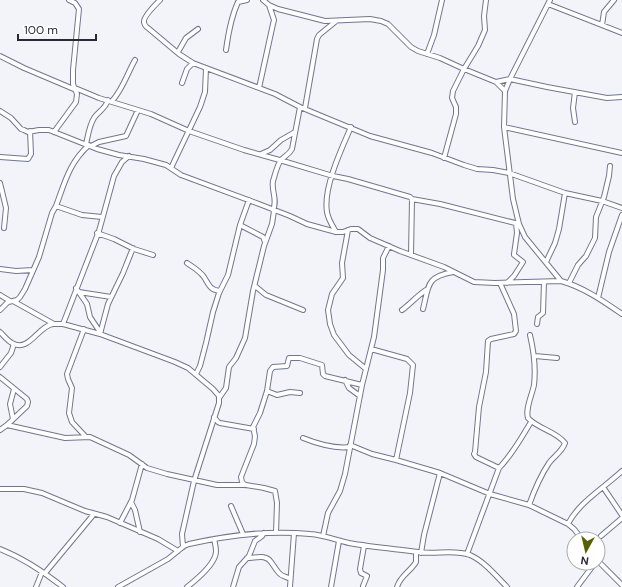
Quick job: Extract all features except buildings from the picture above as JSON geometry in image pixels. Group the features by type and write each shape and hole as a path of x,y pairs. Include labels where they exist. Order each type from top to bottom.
{"street":[{"path":"54,132 76,102 76,89 73,84 73,70 78,9 75,3 69,0"},
{"path":"160,0 146,16 144,24 178,52 193,62 206,68 260,88 376,138 432,153 477,169 509,173 565,193 602,201 622,208"},
{"path":"226,50 234,18 234,11 238,2 247,0"},
{"path":"264,0 269,5 325,21 335,22 356,19 381,21 392,27 411,46 496,82 505,91"},
{"path":"427,54 434,35 442,0"},
{"path":"444,158 456,114 456,108 452,95 485,30 484,16 486,0"},
{"path":"602,25 604,12 614,0"},
{"path":"561,281 525,237 518,223 509,173 504,127 505,91 548,1 622,33"},
{"path":"260,88 273,24 269,5"},
{"path":"183,547 182,534 194,481 204,447 219,398 226,388 229,367 236,358 245,338 252,295 274,210 275,203 273,182 281,160 290,152 302,107 317,39 319,35 335,22"},
{"path":"178,52 186,38 198,29"},
{"path":"0,56 24,68 95,97 138,110 189,131 244,150 412,198 518,223"},
{"path":"89,145 93,119 117,95 135,60"},
{"path":"182,83 193,62"},
{"path":"171,168 200,108 205,92 206,68"},
{"path":"496,82 510,79 607,98 622,97"},
{"path":"574,92 573,108 575,122"},
{"path":"0,310 11,301 17,300 20,297 34,270 52,213 73,163 89,145 126,136 138,110"},
{"path":"0,111 11,118 21,129 30,131 44,129 118,155 144,159 171,168 181,175 249,200 307,224 336,232 358,229 370,238 444,267 474,282 507,283 561,281 569,283 598,298 622,314"},
{"path":"336,232 329,220 327,212 329,186 337,159 351,127"},
{"path":"504,127 622,153"},
{"path":"0,157 28,159 31,154 30,131"},
{"path":"259,154 270,150 281,140 295,132"},
{"path":"118,155 120,165"},
{"path":"62,324 78,290 97,234 114,176 120,165 129,156"},
{"path":"569,283 578,265 586,256 595,238 595,222 609,176 610,166"},
{"path":"0,183 6,208 4,228"},
{"path":"546,262 557,235 565,193"},
{"path":"409,254 412,198"},
{"path":"196,374 200,366 213,312 220,291 228,275 240,225 249,200"},
{"path":"56,206 82,214 102,217"},
{"path":"598,298 609,252 622,215"},
{"path":"507,283 514,276 523,262 514,254 518,223"},
{"path":"240,225 262,237 265,243"},
{"path":"348,230 342,263 343,278 332,294 328,310 330,324 334,335 349,356 366,369"},
{"path":"97,234 114,239 153,255"},
{"path":"323,536 324,525 328,513 340,491 371,349 379,301 383,258 389,246"},
{"path":"100,333 111,297 133,248"},
{"path":"187,263 204,276 209,286 214,290 220,291"},
{"path":"0,269 16,271 34,270"},
{"path":"423,309 426,290 432,280 437,276 454,272"},
{"path":"537,324 538,316 543,313 544,282"},
{"path":"499,468 476,457 474,454 479,407 486,372 488,342 491,339 514,334 516,331 514,314 500,283"},
{"path":"255,286 266,295 303,310"},
{"path":"78,290 111,297"},
{"path":"78,290 87,304 90,317 100,333"},
{"path":"402,310 426,290"},
{"path":"0,295 54,324"},
{"path":"0,332 14,344 26,344 42,328 54,324 62,324 100,333 175,362 196,374 216,392 219,398"},
{"path":"84,329 67,374 72,388 69,414 72,422 86,437"},
{"path":"529,505 545,469 565,443 531,422 526,414 534,385 535,356 530,335"},
{"path":"0,367 10,353 14,344"},
{"path":"371,349 407,359 413,365 410,393 396,460"},
{"path":"535,356 557,358"},
{"path":"246,485 242,482 241,477 254,444 254,429 267,390 271,369 276,366 287,366 290,358 292,357 300,358 320,364 323,367 324,375 362,385"},
{"path":"0,377 27,399 28,402 28,405 0,430"},
{"path":"345,380 349,388 360,396"},
{"path":"13,419 10,404 14,389"},
{"path":"267,390 277,395 290,392 300,393"},
{"path":"214,417 220,423 254,429"},
{"path":"467,554 499,468 519,442 531,422"},
{"path":"7,425 66,438 93,438 129,455 154,471 194,481 216,485 246,485 275,491 277,503 276,533"},
{"path":"304,438 317,444 341,448 350,446 372,454 440,473 490,494 529,505 568,524 576,531"},
{"path":"120,523 131,502 142,464"},
{"path":"568,524 578,510 622,471"},
{"path":"397,587 400,579 406,575 416,562 440,473"},
{"path":"603,488 622,515"},
{"path":"0,489 24,489 42,493 85,511 107,517 158,540 178,551"},
{"path":"131,502 135,510 140,532"},
{"path":"231,506 243,534"},
{"path":"36,587 43,573 94,514"},
{"path":"606,532 622,518"},
{"path":"233,587 239,567 247,558 255,541 264,533"},
{"path":"290,587 294,533"},
{"path":"118,587 168,559 189,544 243,534 294,533 323,536 364,546 418,552 454,552 467,554 472,556 490,570 506,587"},
{"path":"186,587 199,577 214,561 216,552 214,539"},
{"path":"331,587 339,541"},
{"path":"363,586 367,576 360,572 364,546"},
{"path":"0,549 17,556 64,587"},
{"path":"247,558 262,556 271,562 281,575 287,576 290,579"},
{"path":"606,569 622,586"},
{"path":"577,587 589,571"}]}
